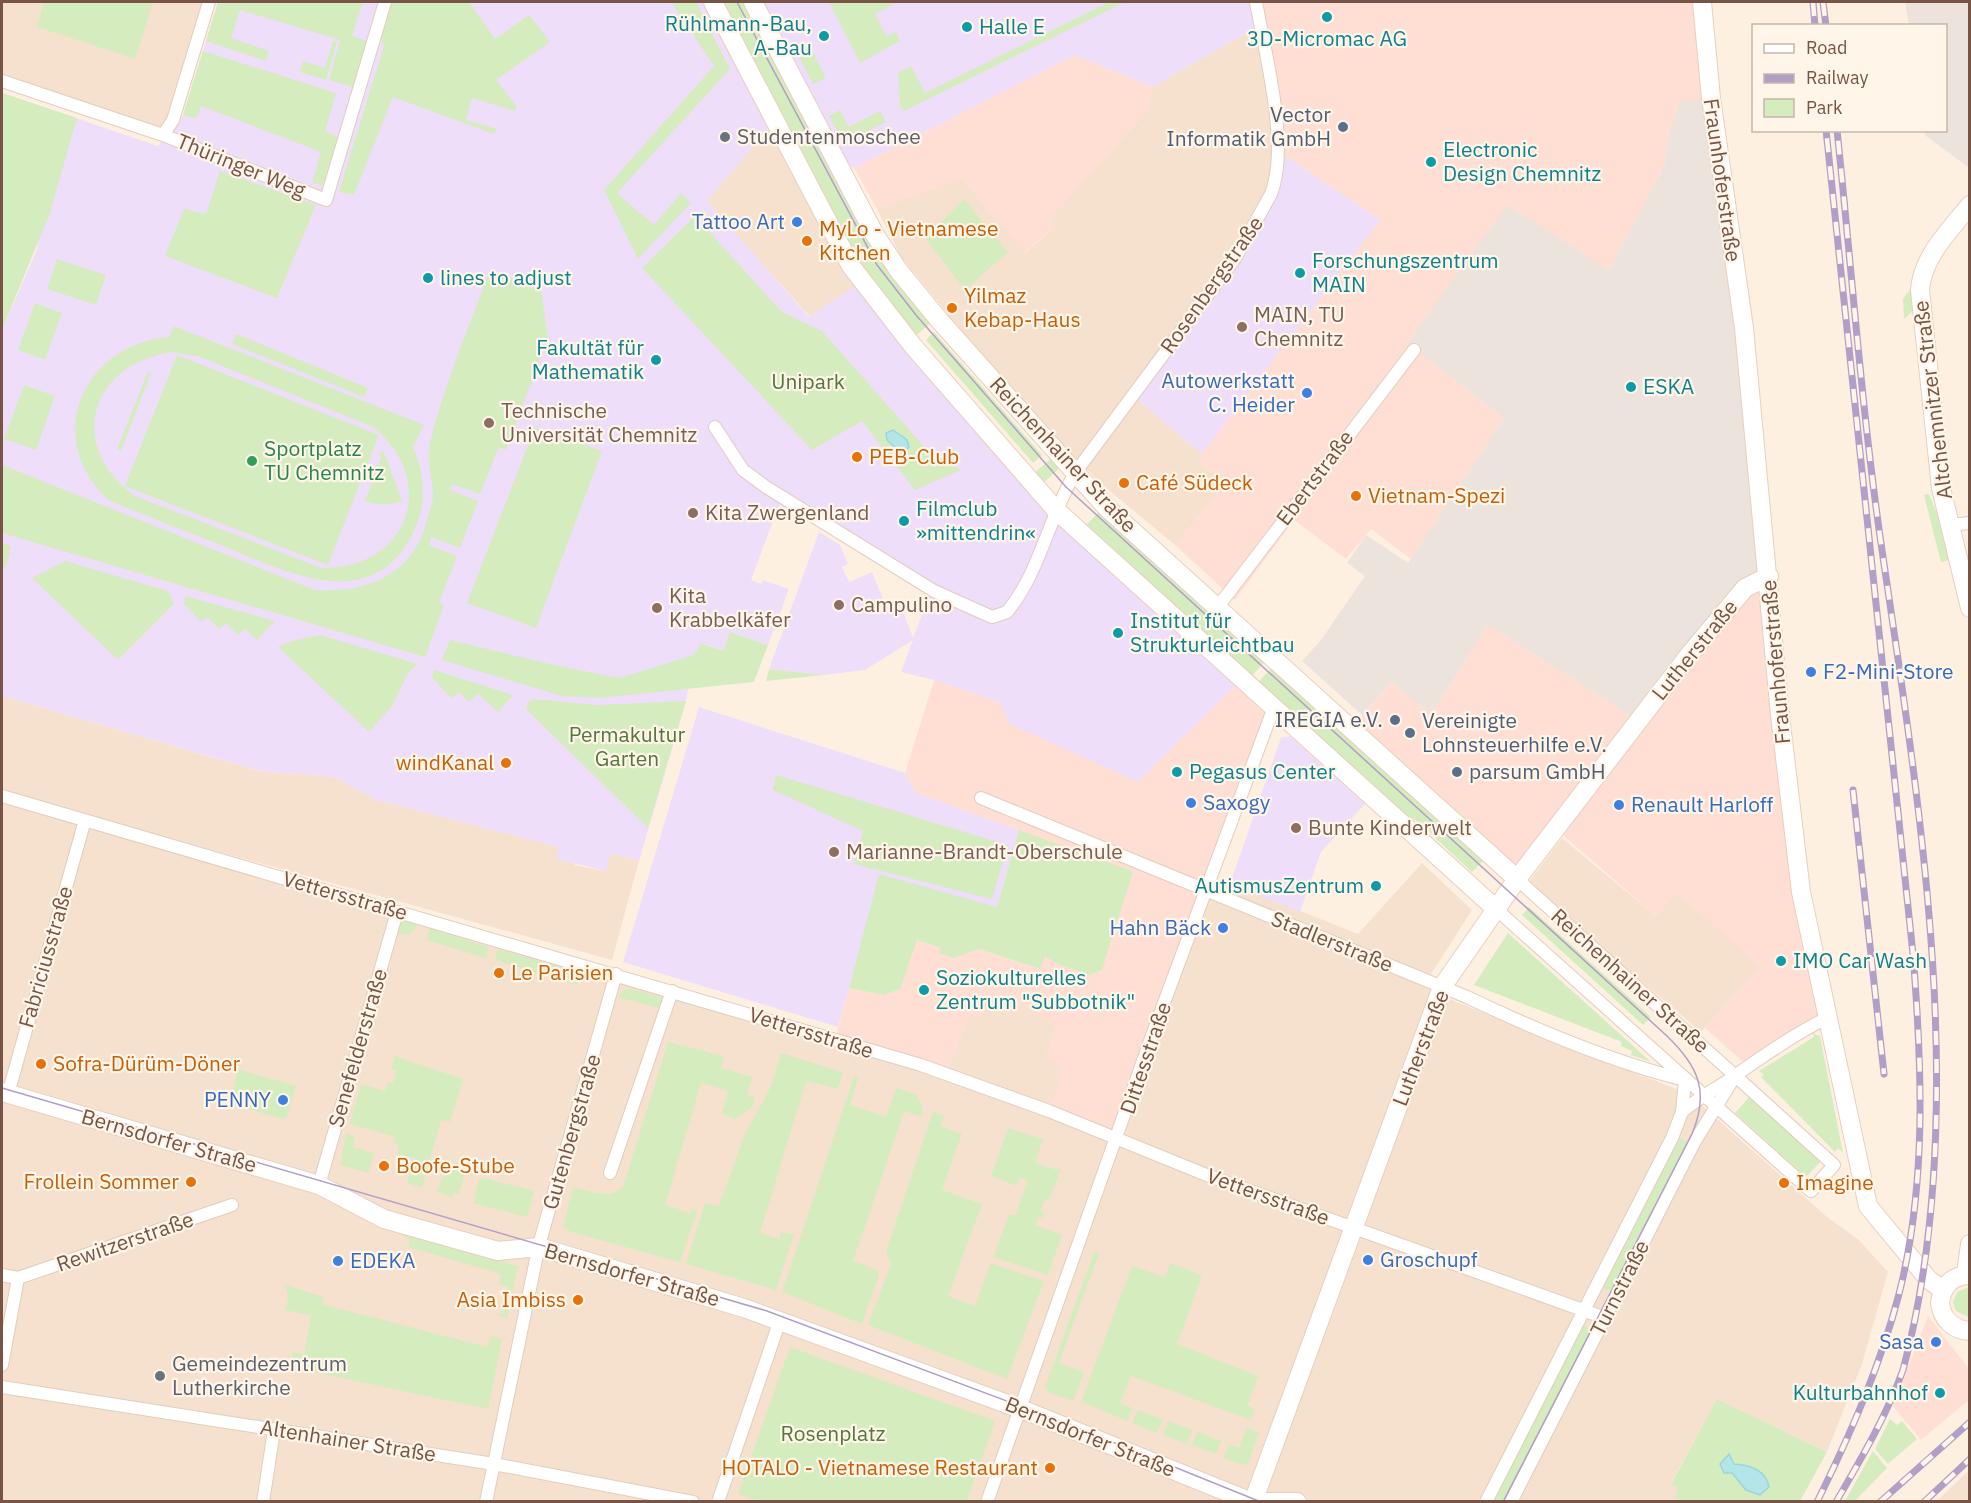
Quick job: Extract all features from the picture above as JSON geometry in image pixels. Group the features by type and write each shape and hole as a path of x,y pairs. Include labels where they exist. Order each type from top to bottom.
{"street":[{"name":"Thüringer Weg","path":"209,2 173,120 163,135 326,200 385,2"},
{"name":"Reichenhainer Straße","path":"713,2 859,278 912,346 1056,510 1714,1107 1811,1191 1834,1165 1106,507 1075,473 940,321 889,258 814,122 753,2"},
{"name":"Rosenbergstraße","path":"1056,510 1075,473 1102,440 1236,257 1262,214 1275,185 1278,135 1256,2"},
{"name":"Fraunhoferstraße","path":"1702,2 1710,98 1744,328 1793,835 1801,892 1868,1206 1929,1280 1943,1290"},
{"path":"2,81 163,135"},
{"name":"Altchemnitzer Straße","path":"1970,205 1934,251 1921,277 1920,290 1931,411 1949,525 1970,608"},
{"name":"Ebertstraße","path":"1217,608 1414,350"},
{"name":"Reichenhainer Straße","path":"715,427 743,470 766,487 934,591 992,617 1007,612 1014,605 1048,534 1056,510"},
{"path":"1949,525 1970,523"},
{"name":"Lutherstraße","path":"1252,1502 1442,987 1517,879 1683,663 1745,588 1769,576"},
{"name":"Dittesstraße","path":"1021,1409 1206,890 1274,707"},
{"name":"Vettersstraße","path":"2,796 921,1065 1209,1176 1605,1318"},
{"name":"Stadlerstraße","path":"981,798 1442,987 1515,1020 1632,1066 1685,1080"},
{"name":"Fabriciusstraße","path":"5,1093 85,820"},
{"name":"Senefelderstraße","path":"318,1185 397,912"},
{"name":"Gutenbergstraße","path":"486,1502 539,1247 616,974"},
{"path":"610,1173 672,991"},
{"name":"Turnstraße","path":"1682,1112 1701,1095 1735,1076 1762,1055 1827,1018"},
{"name":"Turnstraße","path":"1511,1502 1714,1107 1735,1076"},
{"name":"Turnstraße","path":"1486,1502 1672,1138 1682,1112 1685,1080"},
{"name":"Bernsdorfer Straße","path":"5,1093 318,1185 384,1219 498,1251 539,1247 780,1320 1021,1409 1252,1502"},
{"name":"Rewitzerstraße","path":"18,1278 232,1205"},
{"path":"1970,1244 1968,1275 1953,1279 1943,1290 1940,1303 1943,1316 1952,1326 1970,1331"},
{"path":"2,1275 18,1278 2,1365"},
{"path":"718,1502 780,1320"},
{"name":"Altenhainer Straße","path":"2,1388 494,1464 693,1502"},
{"path":"987,1502 1021,1409"},
{"path":"263,1502 274,1430"},
{"path":"1258,1502 1297,1502"}],"shaded area":[{"path":"2,2 203,2 163,135 2,77"},
{"name":"Technische Universität Chemnitz","path":"218,2 1256,2 1260,25 1153,87 1075,55 854,168 768,129 707,201 809,317 858,284 955,399 1240,681 1138,782 1010,724 999,702 934,680 901,672 913,640 865,670 824,675 769,669 819,532 840,545 848,564 842,567 849,582 872,572 886,606 899,601 913,638 930,594 821,525 779,505 751,580 761,584 763,580 789,589 768,645 730,632 723,651 702,643 694,655 686,701 639,861 611,853 606,871 556,859 558,847 377,800 334,777 260,771 2,696 2,330 38,247 2,93 158,146 183,115"},
{"path":"1256,2 1702,2 1711,98 1668,140 1664,166 1609,270 1449,287 1407,342 1504,418 1411,559 1371,529 1346,559 1294,520 1235,600 1175,545 1226,483 1199,462 1202,454 1380,220 1287,157 1285,135"},
{"path":"1905,2 1969,2 1968,167 1926,136 1925,132 1947,132 1947,24 1909,24"},
{"path":"1260,25 1285,135 1287,157 1262,214 1133,396 1202,454 1200,462 1226,483 1175,545 1104,486 1062,445 976,348 902,258 877,209 962,178 1025,253 1055,227 1049,219 1147,111 1153,87"},
{"path":"1075,55 1153,87 1147,111 1050,219 1055,227 1024,253 962,178 877,209 854,168"},
{"path":"1711,98 1762,578 1639,721 1488,625 1431,715 1392,682 1362,715 1302,661 1321,640 1365,576 1347,563 1366,535 1408,563 1504,418 1407,343 1507,205 1609,270 1664,166 1668,140 1680,102"},
{"path":"768,129 788,136 858,284 810,317 706,201"},
{"name":"MAIN, TU Chemnitz","path":"1287,157 1380,220 1202,454 1133,396 1236,257"},
{"path":"1762,578 1780,715 1827,1018 1762,1055 1742,1061 1705,1028 1760,967 1677,892 1656,916 1557,830 1517,879 1363,734 1362,715 1392,682 1431,715 1488,625 1639,721"},
{"path":"934,680 999,702 1138,782 1240,681 1271,715 1118,1139 1049,1111 1062,1072 1055,1061 1045,1057 1056,1024 1037,1018 1037,1011 987,995 980,1017 970,1014 946,1073 835,1040 849,988 883,995 917,940 941,948 954,958 979,949 1039,969 1045,955 1133,871 916,793 905,773"},
{"path":"2,696 259,771 334,777 377,800 559,847 575,865 605,871 611,853 639,861 612,960 2,792"},
{"name":"Marianne-Brandt-Oberschule","path":"699,707 905,773 916,793 1019,830 997,907 868,920 838,1027 623,962"},
{"name":"Bunte Kinderwelt","path":"1290,736 1365,804 1321,852 1300,912 1237,887 1233,884 1232,878 1281,738"},
{"path":"2,796 946,1073 970,1014 980,1017 987,994 1037,1011 1056,1024 1055,1061 1062,1072 1206,890 1233,884 1358,934 1422,863 1472,910 1430,976 1444,997 1689,1094 1826,1216 1859,1240 1888,1272 1862,1364 1827,1452 1717,1399 1671,1483 1677,1487 1676,1498 1682,1501 2,1501"},
{"path":"1562,838 1656,916 1677,892 1761,967 1701,1032 1527,884"},
{"path":"1928,1316 1969,1369 1969,1400 1921,1440 1893,1406"},
{"path":"1969,1470 1969,1501 1937,1501"}],"green space":[{"path":"44,2 153,2 135,59 37,27"},
{"path":"218,2 363,2 352,36 370,42 355,88 329,80 340,40 240,10 231,38 269,51 266,61 206,41"},
{"path":"392,2 469,2 495,39 529,15 550,42 496,80 517,107 515,111 472,98 466,120 497,129 494,134 393,97 354,195 339,192 384,46 381,39"},
{"path":"671,2 696,2 730,69 617,193 654,225 681,193 691,203 638,259 604,190 714,66"},
{"path":"720,2 748,2 934,320 913,338 869,283"},
{"path":"829,2 898,2 875,14 886,36 896,32 900,41 860,63"},
{"path":"1109,2 1125,2 904,111 900,106 898,73 911,66 925,93"},
{"path":"333,41 337,42 326,80 300,72 303,61 325,68"},
{"path":"809,45 826,78 813,84 796,51"},
{"path":"203,51 336,93 325,131 338,137 324,186 312,183 321,152 201,106 196,119 183,115"},
{"path":"2,93 77,118 50,213 2,330"},
{"path":"840,110 849,127 880,111 886,122 847,141 841,139 829,116"},
{"path":"220,171 316,205 277,298 165,256 184,209 206,214"},
{"path":"964,199 1008,252 965,290 925,238"},
{"name":"Unipark","path":"695,216 782,312 822,331 928,451 961,470 915,490 862,421 812,450 642,268"},
{"path":"57,259 106,275 96,305 47,289"},
{"path":"490,270 541,290 548,338 506,450 499,447 480,494 452,484 450,490 478,501 460,548 431,537 429,545 457,556 439,603 444,605 425,657 2,533 2,465 315,590 353,588 386,577 411,555 427,520 433,498 430,443 450,377"},
{"path":"1912,287 1913,311 1904,319 1903,299"},
{"path":"35,303 62,313 45,360 18,350"},
{"path":"174,326 424,425 413,447 421,470 422,505 410,539 392,562 370,576 346,581 321,580 269,565 110,501 89,477 78,451 75,425 81,399 94,376 113,357 139,344 169,337","holes":["173,352 200,357 373,427 394,449 405,472 409,496 405,518 393,539 375,554 351,565 321,568 135,496 113,476 100,454 94,431 97,409 106,389 122,372 145,359"]},
{"path":"934,332 1042,455 1033,463 926,340"},
{"path":"236,334 368,388 364,397 232,344"},
{"name":"Sportplatz TU Chemnitz","path":"177,355 379,435 328,565 125,486"},
{"path":"148,372 151,373 121,451 117,449"},
{"path":"24,385 55,396 36,450 4,439"},
{"path":"535,427 602,451 536,628 467,603"},
{"path":"383,450 402,501 374,504 365,501 381,457 379,453"},
{"path":"1053,457 1061,467 1042,484 1032,475"},
{"path":"1929,494 1943,529 1950,560 1941,562 1924,495"},
{"path":"1101,510 1266,660 1250,678 1083,528"},
{"path":"2,543 11,546 7,564 2,569"},
{"path":"65,561 168,591 174,604 118,660 32,578"},
{"path":"185,596 275,621 257,640 245,629 238,635 226,623 219,629 207,617 201,622 184,604"},
{"path":"730,632 768,645 754,682 599,698 562,696 442,660 450,640 619,678 694,655 701,643 723,651"},
{"path":"320,635 418,664 408,673 392,706 369,732 278,647 295,640"},
{"path":"1274,666 1487,857 1472,872 1418,822 1392,807 1256,684"},
{"path":"769,669 824,675 766,681"},
{"path":"434,670 513,695 498,712 478,694 469,702 459,692 451,698 432,677"},
{"name":"Permakultur Garten","path":"534,699 596,705 686,701 648,828 526,709 528,702"},
{"path":"776,775 1008,845 992,899 854,864 863,831 773,790"},
{"path":"1019,830 1133,871 1102,970 1089,975 1056,963 1045,956 1040,969 979,949 954,958 939,953 941,948 917,940 900,989 883,995 849,988 879,874 997,907"},
{"path":"1529,907 1651,1017 1643,1025 1522,915"},
{"path":"421,921 409,935 394,932 400,922"},
{"path":"430,924 434,930 489,947 486,958 427,940"},
{"path":"1508,933 1651,1062 1631,1055 1632,1051 1621,1046 1622,1042 1474,985"},
{"path":"498,949 581,973 577,985 495,960"},
{"path":"631,989 665,998 661,1009 618,997 624,990"},
{"path":"1812,1033 1820,1036 1843,1153 1838,1148 1835,1152 1761,1077 1764,1075 1759,1071 1814,1037"},
{"path":"668,1042 724,1056 721,1068 752,1077 747,1095 755,1097 753,1106 736,1119 722,1114 728,1091 701,1083 665,1205 691,1213 692,1209 697,1211 680,1262 571,1232 563,1227 573,1187 605,1194 623,1187"},
{"path":"781,1053 843,1072 838,1089 806,1081 760,1233 779,1239 781,1232 794,1235 776,1290 686,1264 705,1203 719,1206 744,1136 770,1088"},
{"path":"395,1056 463,1079 450,1122 441,1120 422,1188 407,1183 414,1158 397,1154 399,1145 393,1143 395,1137 350,1124 361,1084 385,1091 388,1082 393,1083 396,1071 391,1069"},
{"path":"238,1069 296,1086 287,1117 283,1119 230,1104"},
{"path":"854,1076 858,1078 850,1105 886,1117 896,1088 916,1094 922,1105 923,1117 904,1111 853,1261 877,1270 879,1275 862,1324 782,1292"},
{"path":"1751,1095 1822,1160 1806,1177 1735,1113"},
{"path":"933,1111 944,1116 941,1126 962,1134 942,1190 982,1204 948,1296 975,1306 991,1263 1044,1281 1007,1379 868,1325 891,1264 886,1251"},
{"path":"1008,1128 1043,1139 1035,1163 1061,1169 1049,1200 1045,1199 1041,1210 1044,1212 1042,1218 1038,1217 1035,1225 1062,1235 1048,1275 993,1257 1009,1214 1015,1216 1028,1180 1020,1177 1017,1186 991,1176"},
{"path":"346,1133 355,1136 353,1147 374,1153 368,1173 340,1165"},
{"path":"1677,1136 1690,1143 1614,1293 1600,1287"},
{"path":"448,1162 457,1165 464,1175 459,1194 454,1193 452,1197 437,1192"},
{"path":"483,1178 534,1191 527,1217 473,1203 479,1180"},
{"path":"398,1233 518,1266 507,1319 494,1314 503,1314 508,1287 499,1284 501,1274 408,1247 410,1240"},
{"path":"1094,1252 1099,1254 1059,1363 1084,1372 1073,1401 1049,1393 1045,1387"},
{"path":"1170,1263 1202,1275 1177,1344 1258,1376 1247,1406 1255,1409 1251,1420 1131,1376 1120,1403 1132,1408 1128,1421 1081,1402 1132,1266 1165,1277"},
{"path":"285,1285 324,1297 322,1304 487,1347 491,1336 502,1339 488,1409 289,1367 293,1352 304,1354 311,1316 285,1310 288,1297"},
{"path":"1969,1287 1970,1317 1968,1317 1956,1311 1953,1302 1957,1292"},
{"path":"1581,1324 1594,1331 1508,1501 1490,1502"},
{"name":"Rosenplatz","path":"790,1347 995,1421 967,1501 764,1502 738,1494"},
{"path":"1717,1399 1827,1452 1800,1501 1682,1501 1676,1498 1677,1487 1671,1484"},
{"path":"1138,1410 1163,1419 1157,1433 1132,1423"},
{"path":"1890,1419 1897,1425 1902,1421 1917,1439 1888,1464 1875,1449"},
{"path":"1168,1421 1192,1430 1187,1444 1163,1435"},
{"path":"1246,1428 1259,1433 1248,1464 1244,1465 1224,1458 1229,1444 1239,1448"},
{"path":"1197,1432 1221,1441 1216,1454 1192,1445"},
{"path":"1873,1451 1887,1468 1855,1501 1845,1501"}],"water":[{"path":"893,430 907,440 909,447 902,454 887,440 886,433"},
{"path":"1729,1454 1734,1464 1745,1465 1761,1472 1769,1487 1760,1495 1746,1490 1732,1473 1724,1473 1720,1464"}],"tram line":[{"path":"737,2 877,265 916,315 1066,487 1667,1036 1687,1058 1693,1069 1698,1080 1700,1105 1692,1134 1503,1502"},
{"path":"2,1088 767,1311 1068,1424 1261,1502"}],"railway":[{"path":"1813,2 1815,24"},
{"path":"1823,2 1826,24"},
{"path":"1817,1502 1863,1400 1883,1348 1899,1294 1914,1210 1920,1125 1919,1039 1913,954 1826,132"},
{"path":"1836,1502 1881,1421 1903,1370 1923,1273 1934,1173 1937,1070 1933,965 1924,861 1912,757 1869,451 1837,132"},
{"path":"1853,790 1884,1074"},
{"path":"1880,1502 1970,1422"},
{"path":"1924,1502 1970,1459"}],"place":[{"name":"3D-Micromac AG","path":"1327,17"},
{"name":"Halle E","path":"967,27"},
{"name":"Rühlmann-Bau, A-Bau","path":"824,36"},
{"name":"Vector Informatik GmbH","path":"1343,127"},
{"name":"Studentenmoschee","path":"725,137"},
{"name":"Electronic Design Chemnitz","path":"1431,162"},
{"name":"Tattoo Art","path":"797,222"},
{"name":"MyLo - Vietnamese Kitchen","path":"807,241"},
{"name":"Forschungszentrum MAIN","path":"1300,273"},
{"name":"lines to adjust","path":"428,278"},
{"name":"Yilmaz Kebap-Haus","path":"952,308"},
{"name":"MAIN, TU Chemnitz","path":"1242,327"},
{"name":"Fakultät für Mathematik","path":"656,360"},
{"name":"ESKA","path":"1631,387"},
{"name":"Autowerkstatt C. Heider","path":"1307,393"},
{"name":"Technische Universität Chemnitz","path":"489,423"},
{"name":"PEB-Club","path":"857,457"},
{"name":"Sportplatz TU Chemnitz","path":"252,461"},
{"name":"Café Südeck","path":"1124,483"},
{"name":"Vietnam-Spezi","path":"1356,496"},
{"name":"Kita Zwergenland","path":"693,513"},
{"name":"Filmclub »mittendrin«","path":"904,521"},
{"name":"Campulino","path":"839,605"},
{"name":"Kita Krabbelkäfer","path":"657,608"},
{"name":"Institut für Strukturleichtbau","path":"1118,633"},
{"name":"F2-Mini-Store","path":"1811,672"},
{"name":"IREGIA e.V.","path":"1395,720"},
{"name":"Vereinigte Lohnsteuerhilfe e.V.","path":"1410,733"},
{"name":"windKanal","path":"506,763"},
{"name":"Pegasus Center","path":"1177,772"},
{"name":"parsum GmbH","path":"1457,772"},
{"name":"Saxogy","path":"1191,803"},
{"name":"Renault Harloff","path":"1619,805"},
{"name":"Bunte Kinderwelt","path":"1296,828"},
{"name":"Marianne-Brandt-Oberschule","path":"834,852"},
{"name":"AutismusZentrum","path":"1376,886"},
{"name":"Hahn Bäck","path":"1223,928"},
{"name":"IMO Car Wash","path":"1781,961"},
{"name":"Le Parisien","path":"499,973"},
{"name":"Soziokulturelles Zentrum \"Subbotnik\"","path":"924,990"},
{"name":"Sofra-Dürüm-Döner","path":"41,1064"},
{"name":"PENNY","path":"283,1100"},
{"name":"Boofe-Stube","path":"384,1166"},
{"name":"Frollein Sommer","path":"191,1182"},
{"name":"Imagine","path":"1784,1183"},
{"name":"Groschupf","path":"1368,1260"},
{"name":"EDEKA","path":"338,1261"},
{"name":"Asia Imbiss","path":"578,1300"},
{"name":"Sasa","path":"1936,1342"},
{"name":"Gemeindezentrum Lutherkirche","path":"160,1376"},
{"name":"Kulturbahnhof","path":"1940,1393"},
{"name":"HOTALO - Vietnamese Restaurant","path":"1050,1468"}]}
